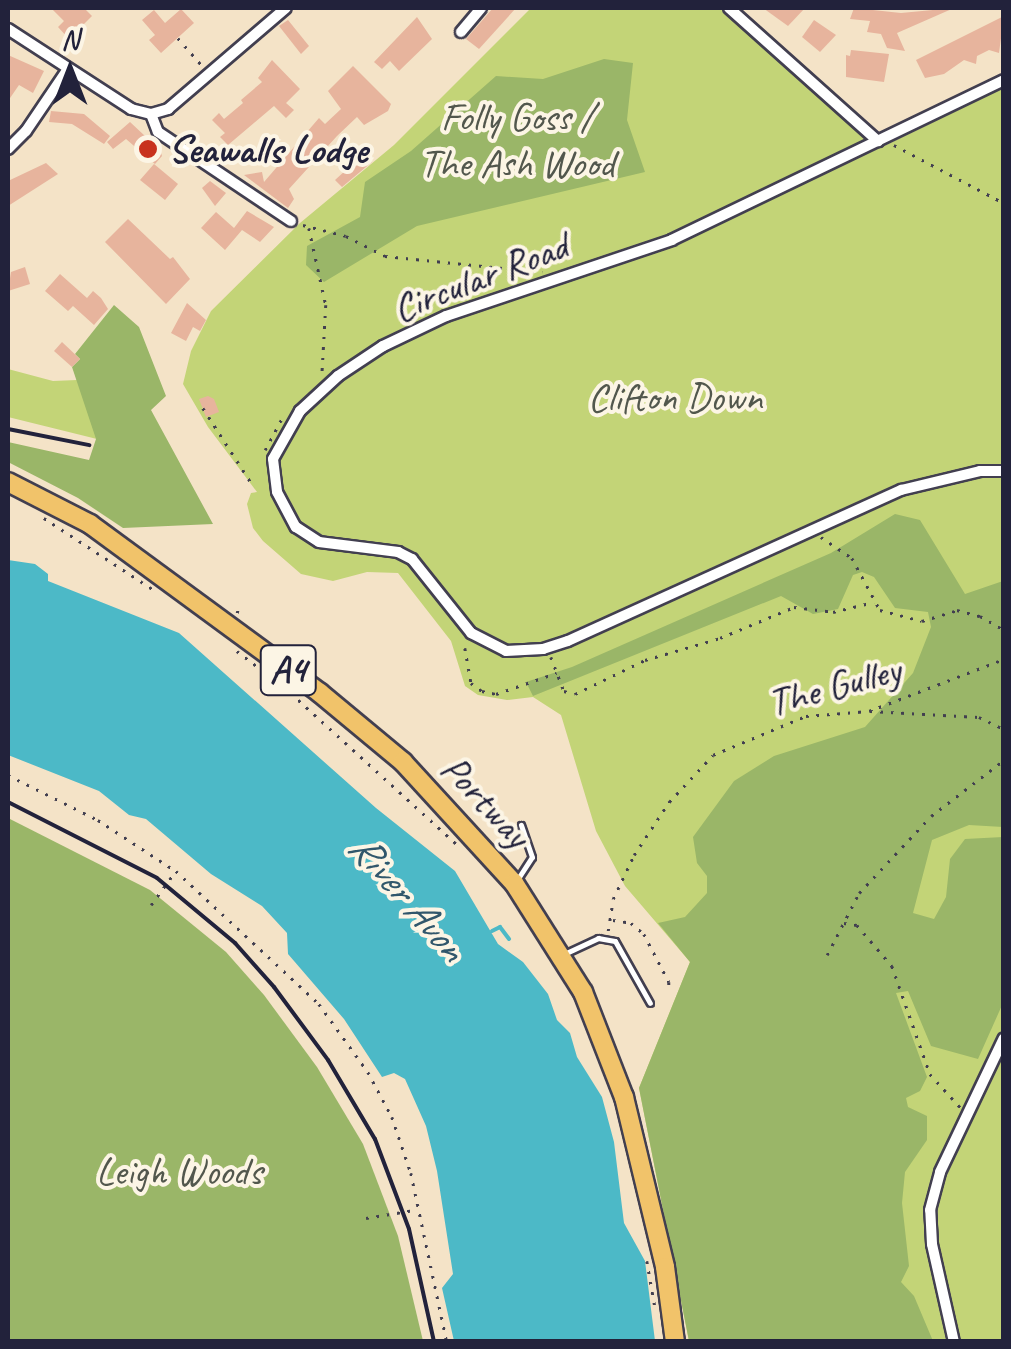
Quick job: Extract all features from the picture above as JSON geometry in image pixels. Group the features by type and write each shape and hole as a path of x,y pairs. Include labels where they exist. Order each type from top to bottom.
{"highway":[{"name":"Portway","path":"8,482 90,524 331,702 403,762 514,883 583,992 624,1097 665,1267 674,1342"}],"street":[{"path":"8,30 130,109 151,114 168,109 286,8"},
{"path":"461,32 481,8"},
{"path":"729,8 882,139"},
{"path":"9,147 68,69"},
{"name":"Circular Road","path":"1004,80 672,240 446,316 383,346 338,376 291,423 273,459 277,492 296,527 306,536 319,542 398,552 412,560 471,633 506,651 525,651 568,641 901,490 980,471 1004,471"},
{"path":"151,114 158,132 292,221"},
{"path":"954,1342 932,1244 930,1210 940,1172 1004,1038"}],"lane":[{"path":"514,883 530,867 532,857 521,825"},
{"path":"562,955 607,938 625,953 650,1003"}],"path":[{"path":"178,38 209,74"},
{"path":"882,139 957,183 1004,203"},
{"path":"292,221 346,236 384,256 544,272"},
{"path":"309,228 326,305 321,378"},
{"path":"202,408 254,487"},
{"path":"214,426 215,413"},
{"path":"32,511 161,595"},
{"path":"821,536 852,558 880,610 922,621 957,610 980,616 1004,630"},
{"path":"550,655 564,691 575,694 646,660 720,638 794,607 832,612 874,602"},
{"path":"465,648 471,684 482,692 496,694 558,673"},
{"name":"Portway","path":"238,652 297,699 460,848"},
{"name":"The Gulley","path":"607,938 613,899 634,854 670,802 713,755 806,716 869,711 1004,659"},
{"path":"869,711 979,717 1004,730"},
{"path":"827,956 859,893 931,816 1004,760"},
{"path":"8,775 98,820 176,871 319,1004 368,1072 392,1116 411,1173 448,1342"},
{"path":"151,905 176,871"},
{"path":"611,920 631,923 644,934 669,982 669,992"},
{"path":"842,923 857,924 892,966 930,1074 962,1109"},
{"path":"366,1218 417,1210"},
{"path":"645,1246 656,1316"}],"green space":[{"name":"Clifton Down","path":"531,8 720,8 884,146 1003,88 1003,1341 689,1341 639,1088 690,962 625,886 596,831 561,715 533,697 507,700 478,695 465,686 451,641 398,573 367,572 333,581 301,574 263,541 253,528 247,504 251,493 257,492 208,427 183,384 191,351 211,311 300,223 394,145"},
{"name":"Folly Goss / The Ash Wood","path":"604,59 633,63 627,120 645,172 417,226 324,282 306,265 307,246 360,217 365,182 411,151 496,76 543,79"},
{"path":"114,305 139,327 166,396 151,410 213,524 123,528 78,498 8,462 8,442 89,460 96,439 72,367 80,359 75,354"},
{"path":"8,369 53,381 77,380 97,439 8,417"},
{"path":"895,514 920,520 965,594 1003,581 1003,827 969,825 932,840 913,913 934,919 946,897 950,859 965,839 1003,837 1003,1003 978,1059 931,1046 908,991 896,993 927,1077 920,1091 906,1098 908,1107 927,1116 927,1140 905,1172 902,1203 909,1266 901,1282 914,1296 933,1341 689,1341 639,1088 690,962 658,923 685,917 707,893 707,876 697,863 693,837 734,781 774,756 865,727 913,673 931,627 928,612 895,608 874,577 862,572 853,575 838,609 813,614 781,596 533,696 526,682 572,667 831,553"},
{"name":"Leigh Woods","path":"8,818 150,890 226,952 264,995 317,1067 363,1144 398,1236 423,1341 8,1341"}],"water":[{"name":"River Avon","path":"8,560 35,564 48,574 48,581 179,633 376,808 455,871 498,944 523,962 548,994 557,1020 570,1033 577,1057 602,1097 614,1142 624,1223 645,1261 655,1341 454,1341 442,1288 453,1274 437,1171 426,1126 405,1079 394,1073 382,1077 344,1019 288,954 287,933 262,906 211,874 146,819 129,815 99,791 8,755"}],"building":[{"path":"51,8 84,8 92,16 69,39 58,27 64,21"},
{"path":"493,8 516,8 479,49 466,39"},
{"path":"763,8 805,8 788,26"},
{"path":"854,8 901,13 954,8 897,33 905,51 887,48 881,34 867,32 870,21 850,19"},
{"path":"181,9 194,23 161,53 149,40 155,35 142,20 154,10 165,23"},
{"path":"1004,16 999,53 989,50 977,56 976,64 964,60 944,74 925,78 916,60"},
{"path":"417,17 432,39 399,71 390,61 382,69 374,62"},
{"path":"288,20 309,46 301,54 279,26"},
{"path":"814,20 836,35 820,52 802,37"},
{"path":"851,50 889,54 884,82 846,77 846,55 850,56"},
{"path":"8,55 44,71 33,93 19,85 8,101"},
{"path":"272,60 300,89 286,103 294,110 286,118 274,106 228,145 220,137 225,133 212,120 219,113 224,119 243,103 241,100 262,82 258,78"},
{"path":"353,66 391,104 388,111 364,125 357,117 337,136 289,189 294,199 288,208 244,175 262,172 264,182 319,118 325,124 341,109 328,91"},
{"path":"51,111 84,114 110,136 104,144 72,124 49,122"},
{"path":"130,122 160,150 162,156 155,164 126,139 113,149 107,142"},
{"path":"356,144 372,162 342,187 335,180 357,160 348,151"},
{"path":"46,163 58,174 8,206 8,181"},
{"path":"154,164 178,184 165,200 140,180"},
{"path":"210,181 226,193 215,206 202,188"},
{"path":"247,211 274,227 260,242 242,230 225,250 201,228 216,212 234,228"},
{"path":"128,219 170,259 173,257 190,279 166,304 105,242"},
{"path":"25,267 30,284 8,291 11,272"},
{"path":"60,274 87,298 93,291 101,298 108,309 94,325 73,306 68,311 45,291"},
{"path":"187,303 206,320 200,331 193,327 186,341 171,333"},
{"path":"62,342 80,359 72,367 54,351"},
{"path":"199,399 214,399 219,412 206,417"}],"waterway":[{"name":"River Avon","path":"492,931 500,927 509,939"}],"railway":[{"path":"8,429 89,445"},
{"path":"8,802 157,878 235,943 274,987 328,1060 375,1139 409,1229 434,1342"}],"place":[{"name":"Seawalls Lodge","path":"148,149"}]}
